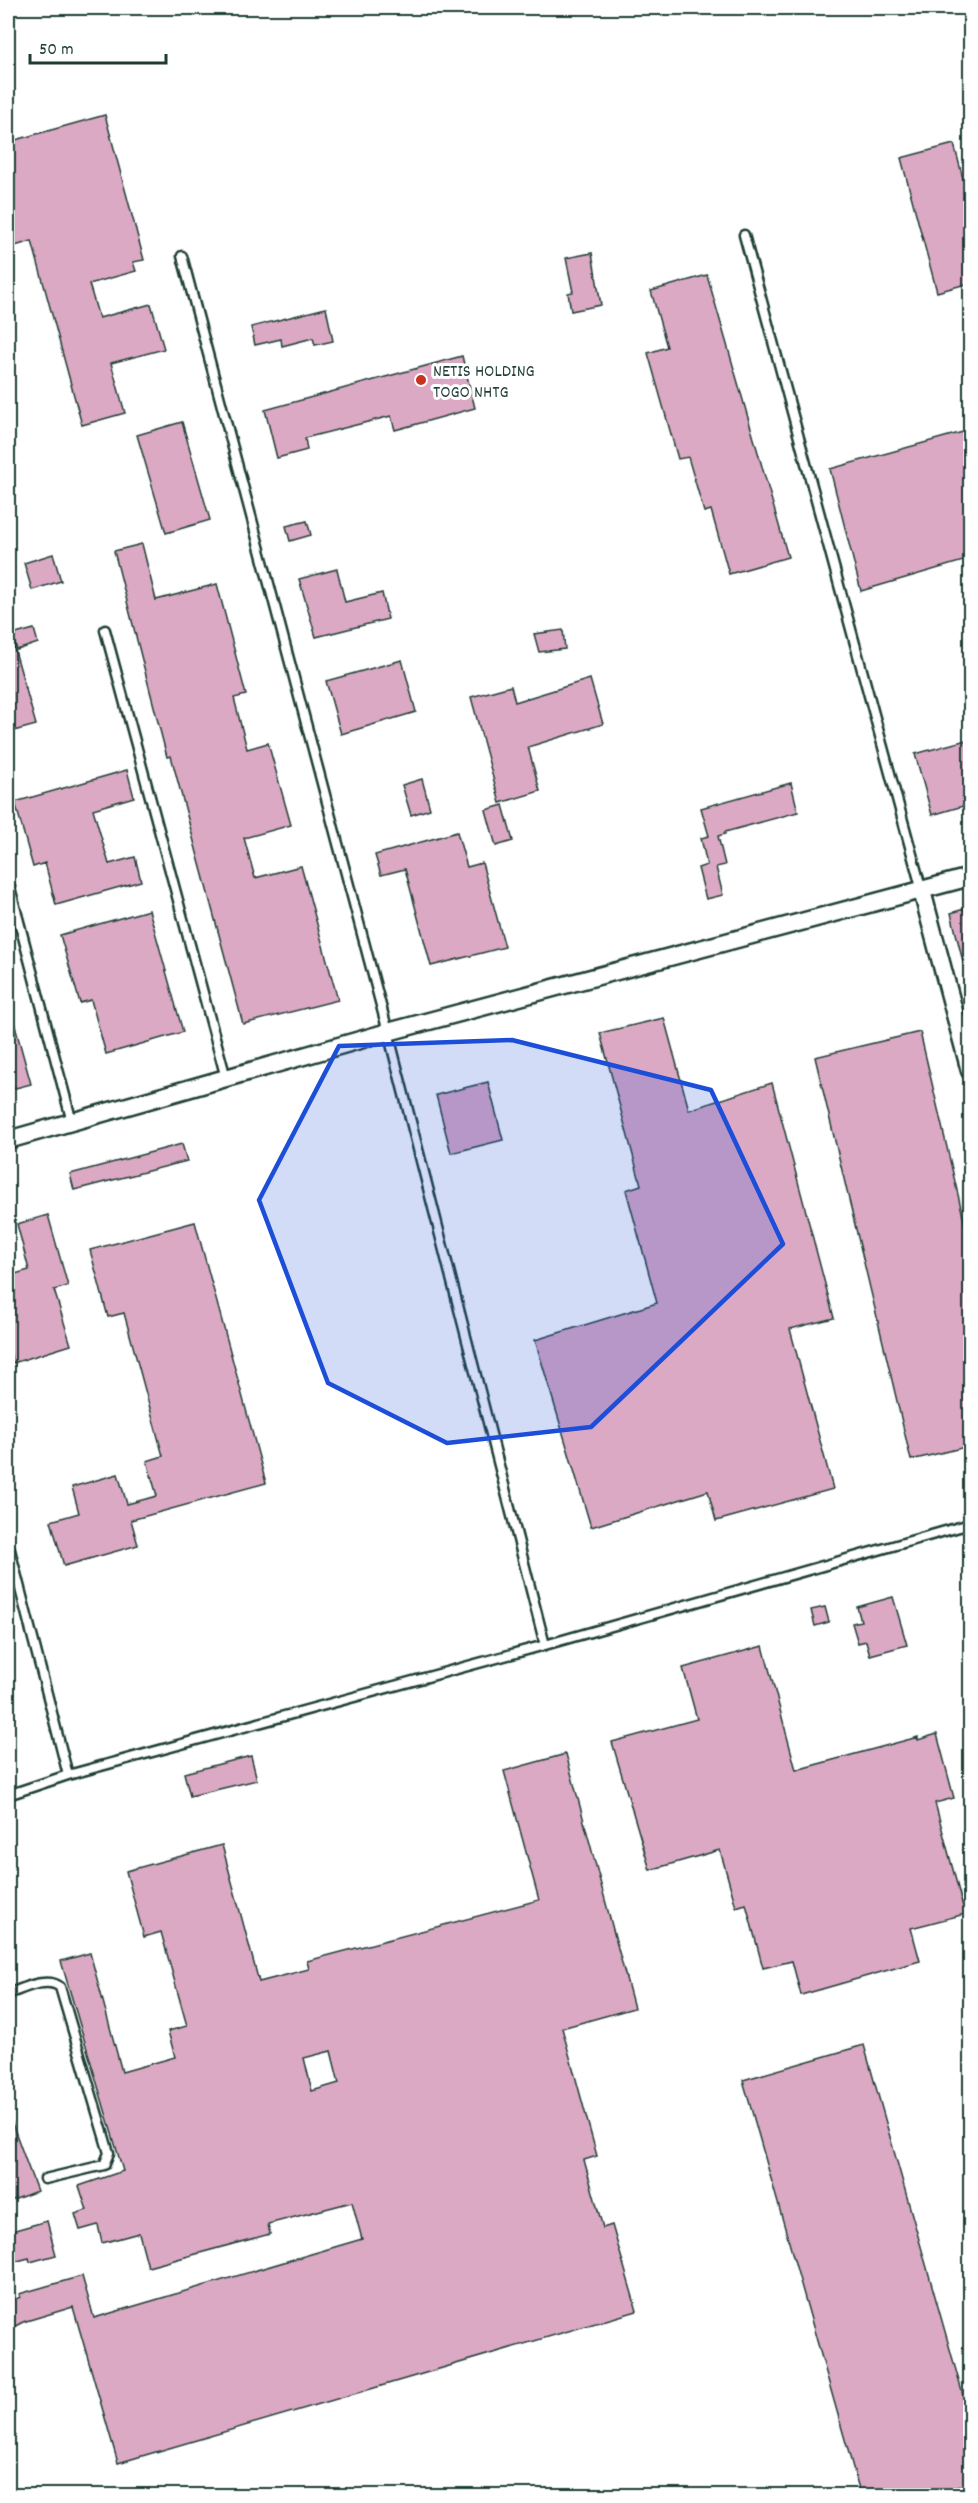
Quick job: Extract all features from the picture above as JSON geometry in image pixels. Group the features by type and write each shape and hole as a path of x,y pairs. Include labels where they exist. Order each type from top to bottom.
{"street":[{"path":"8,1140 388,1032 970,877"},
{"path":"922,891 970,1071"}],"lane":[{"path":"744,235 922,891"},
{"path":"182,256 388,1032 545,1645"},
{"path":"105,630 226,1078"},
{"path":"8,880 72,1122"},
{"path":"8,1795 68,1775 545,1645 970,1524"},
{"path":"8,1542 68,1775"},
{"path":"8,1994 47,1982 54,1983 60,1988 109,2153 104,2166 45,2179"}],"highlighted area":[{"path":"512,1040 711,1090 783,1244 591,1427 447,1443 328,1383 259,1200 339,1046"}],"building":[{"path":"105,115 144,260 133,262 136,271 89,284 99,318 151,304 164,349 111,363 125,413 82,425 32,241 8,248 8,142"},
{"path":"954,144 970,205 970,283 937,292 901,158"},
{"path":"592,253 601,305 571,311 568,293 573,292 566,258"},
{"path":"707,275 788,557 729,574 711,510 704,512 688,457 678,459 648,353 667,347 651,291"},
{"path":"326,308 333,341 315,345 313,338 282,346 281,339 255,345 251,327"},
{"name":"NETIS HOLDING TOGO NHTG","path":"462,356 475,408 395,430 391,416 305,438 307,450 277,458 265,410"},
{"path":"182,422 210,520 166,533 137,435"},
{"path":"970,430 970,559 861,591 830,469"},
{"path":"307,521 311,535 290,541 286,526"},
{"path":"142,544 156,600 217,584 246,695 234,698 247,749 268,743 291,825 244,838 255,878 301,866 338,1000 243,1024 171,756 167,757 114,551"},
{"path":"53,554 61,581 32,590 24,563"},
{"path":"337,569 345,602 382,593 388,619 316,637 299,579"},
{"path":"34,629 38,643 17,650 12,635"},
{"path":"563,630 565,649 539,652 534,634"},
{"path":"8,640 12,640 36,725 10,732 8,722"},
{"path":"402,660 416,712 341,734 326,681"},
{"path":"590,679 603,724 528,747 540,791 500,803 471,697 511,686 515,702"},
{"path":"970,739 970,804 932,815 915,754"},
{"path":"127,770 134,797 93,809 109,864 135,857 141,881 56,905 45,863 33,867 15,802"},
{"path":"422,779 430,809 411,815 402,785"},
{"path":"791,783 798,812 725,832 718,836 725,865 716,867 723,895 706,899 698,868 707,865 701,838 709,836 701,808"},
{"path":"503,805 513,841 496,846 486,810"},
{"path":"457,832 467,867 482,863 505,947 431,966 405,869 381,875 375,855"},
{"path":"970,907 970,969 965,970 951,913"},
{"path":"149,910 183,1032 106,1054 91,1000 80,1003 60,935"},
{"path":"12,1015 31,1084 8,1090 8,1016"},
{"path":"664,1018 689,1110 772,1083 834,1318 790,1329 833,1489 716,1521 708,1491 591,1527 535,1340 657,1303 626,1190 641,1185 600,1033"},
{"path":"920,1032 970,1246 970,1446 911,1460 815,1057"},
{"path":"488,1082 503,1140 451,1153 436,1095"},
{"path":"182,1144 187,1161 74,1190 70,1174"},
{"path":"48,1215 68,1286 54,1290 71,1345 13,1363 8,1345 8,1276 29,1270 17,1224"},
{"path":"195,1222 266,1483 131,1520 138,1545 64,1566 51,1521 79,1513 72,1487 118,1474 127,1504 157,1496 147,1461 163,1456 124,1313 108,1317 90,1250"},
{"path":"893,1597 907,1645 870,1655 866,1641 858,1643 852,1623 861,1621 857,1607"},
{"path":"825,1607 829,1622 815,1626 811,1610"},
{"path":"763,1646 796,1770 937,1734 954,1798 935,1803 965,1914 911,1928 920,1961 801,1995 792,1961 763,1968 746,1904 736,1907 720,1850 650,1870 612,1742 697,1719 683,1668"},
{"path":"566,1754 634,2008 562,2028 597,2156 584,2160 603,2228 612,2225 637,2311 118,2463 73,2307 23,2322 8,2330 8,2285 14,2300 20,2297 19,2294 82,2276 94,2318 362,2239 352,2202 268,2224 270,2234 148,2267 139,2233 102,2243 98,2225 80,2230 75,2214 87,2210 79,2186 123,2171 61,1961 90,1953 122,2072 175,2057 168,2031 187,2026 161,1932 144,1937 126,1871 222,1845 259,1982 309,1969 307,1961 539,1900 504,1771","holes":["331,2051 339,2083 312,2091 304,2058"]},
{"path":"251,1756 257,1780 190,1796 184,1773"},
{"path":"864,2045 970,2420 970,2483 928,2496 861,2496 743,2080"},
{"path":"8,2116 37,2191 8,2202"},
{"path":"47,2221 56,2255 30,2262 29,2258 10,2263 8,2232"}],"place":[{"name":"NETIS HOLDING TOGO NHTG","path":"421,380"}]}
